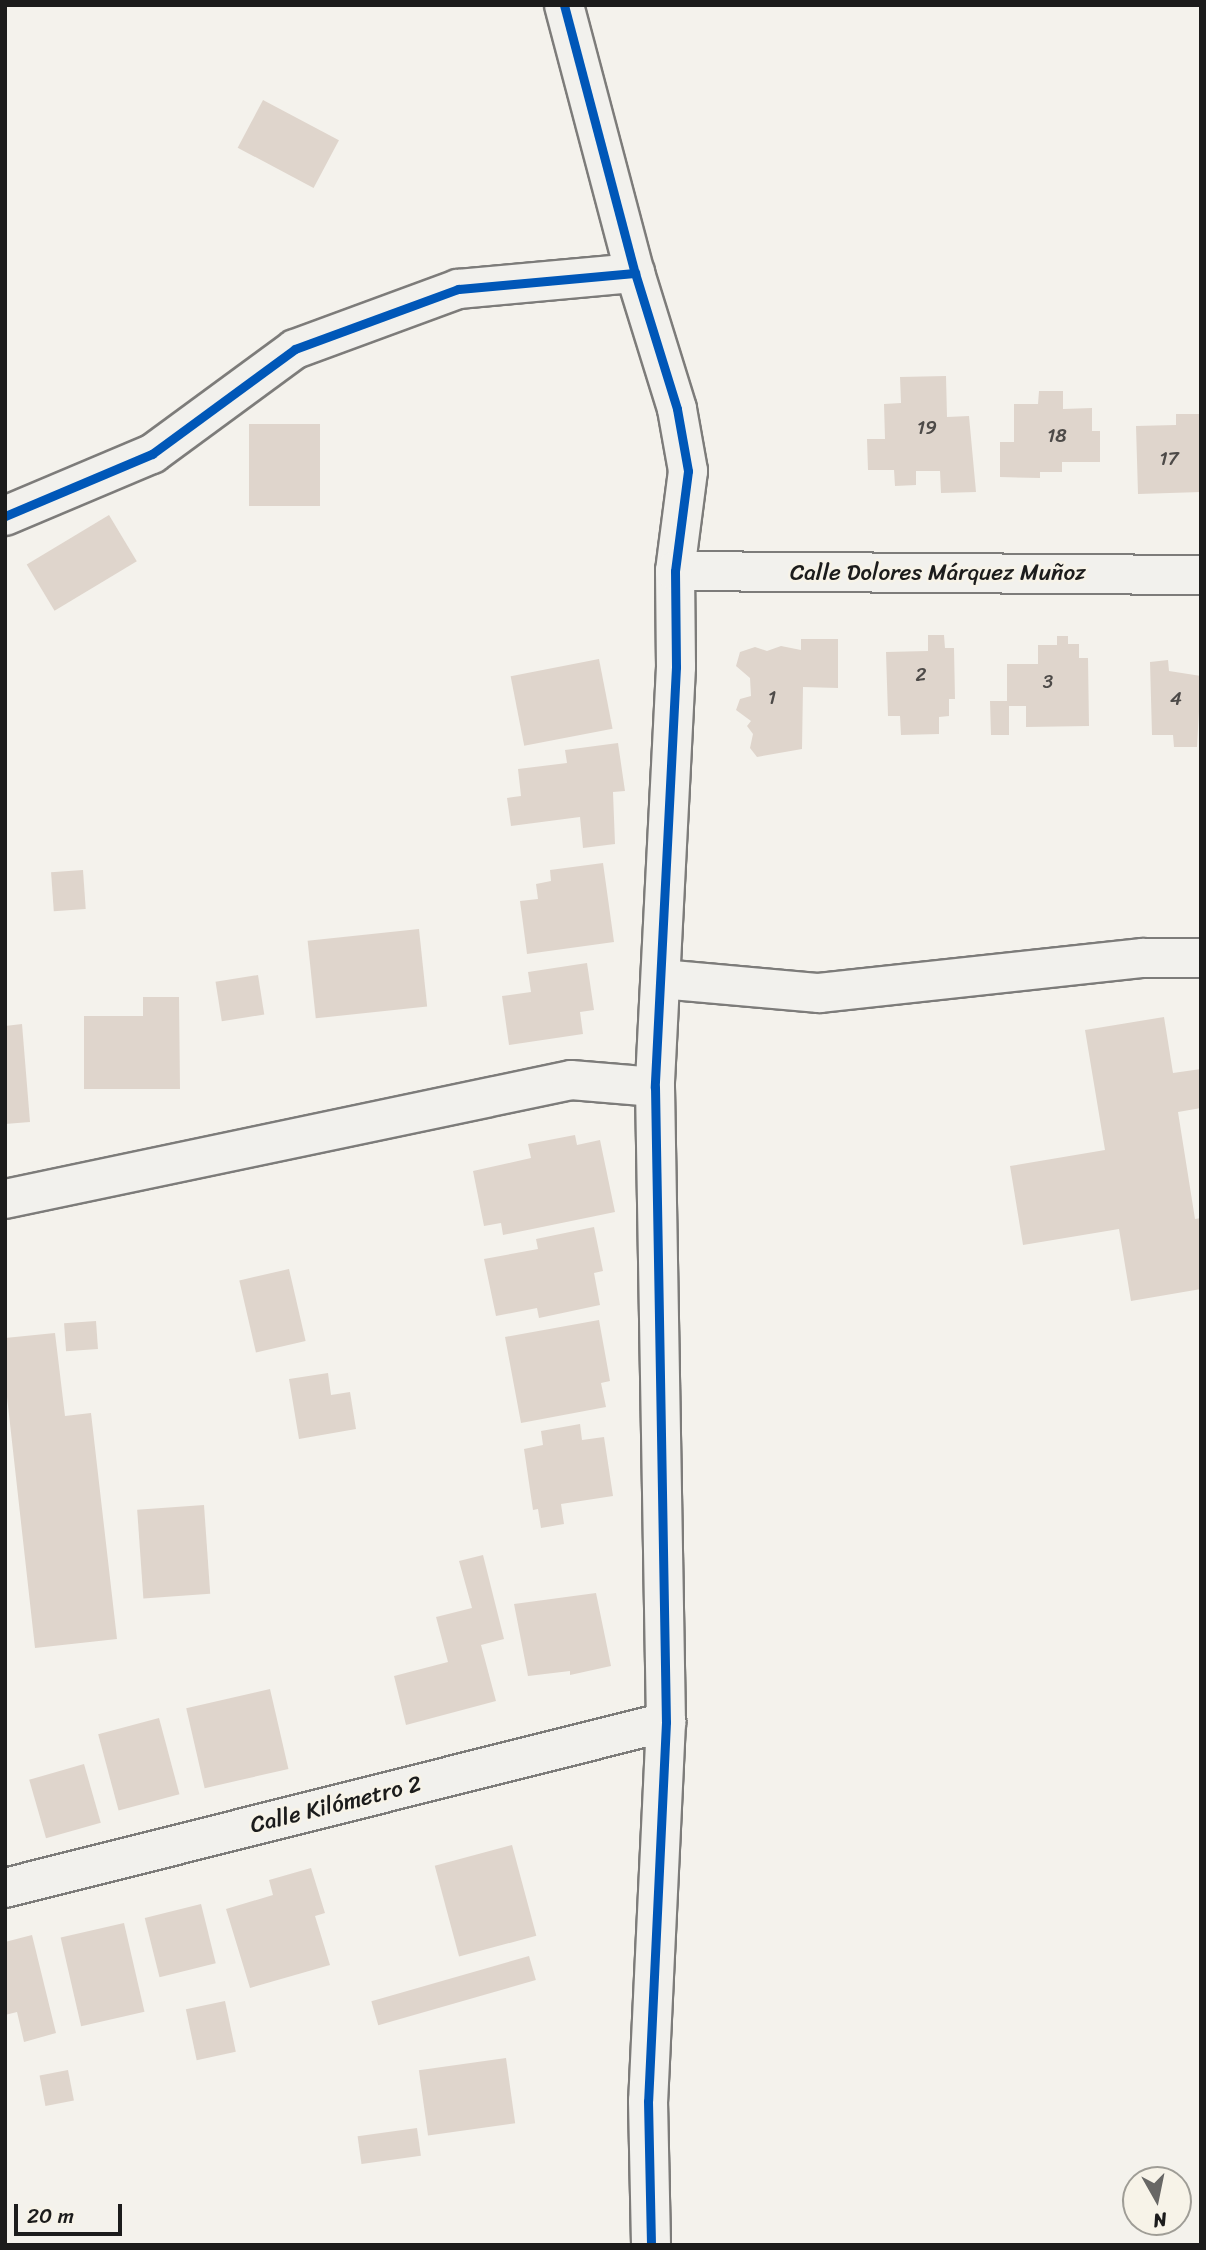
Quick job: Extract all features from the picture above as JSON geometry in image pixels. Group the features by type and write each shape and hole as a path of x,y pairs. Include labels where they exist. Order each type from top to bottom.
{"street":[{"path":"564,5 635,274 677,409 688,471 675,571 676,667 655,1087 666,1722 648,2101 651,2245"},
{"path":"5,516 152,454 295,349 458,289 635,274"},
{"name":"Calle Dolores Márquez Muñoz","path":"675,571 1201,575"},
{"path":"661,979 819,993 1143,958 1201,958"},
{"path":"5,1199 570,1080 655,1087"},
{"name":"Calle Kilómetro 2","path":"5,1888 666,1722"}],"building":[{"path":"263,100 339,140 314,188 238,148"},
{"path":"946,376 947,417 969,416 976,492 941,493 940,471 916,471 916,485 895,486 894,470 868,470 867,439 885,439 884,404 901,403 900,377"},
{"path":"1039,391 1063,391 1063,409 1092,408 1092,431 1100,431 1100,462 1062,462 1062,472 1040,472 1040,478 1000,477 1000,442 1014,442 1014,404 1038,404"},
{"path":"1176,414 1201,414 1201,492 1138,494 1136,426 1176,425"},
{"path":"249,424 320,424 320,506 249,506"},
{"path":"109,515 137,561 55,611 27,564"},
{"path":"928,635 944,635 945,648 954,648 955,699 949,699 949,716 939,717 939,734 901,735 900,716 888,716 886,652 928,651"},
{"path":"1057,636 1068,636 1068,644 1079,644 1079,658 1088,658 1089,726 1026,727 1026,706 1009,706 1009,735 991,735 990,701 1007,701 1007,664 1038,664 1038,645 1057,645"},
{"path":"801,639 838,639 838,688 803,687 802,749 757,757 750,748 753,734 747,726 751,721 736,710 740,699 751,696 750,678 736,666 740,652 755,647 767,651 781,646 801,650"},
{"path":"599,659 613,729 524,746 511,676"},
{"path":"1168,660 1169,671 1201,676 1197,747 1174,747 1173,735 1152,735 1150,662"},
{"path":"618,743 625,791 613,792 615,844 583,848 580,817 511,826 507,798 521,796 518,769 567,763 565,750"},
{"path":"603,863 614,942 527,954 520,901 538,899 536,884 551,881 550,870"},
{"path":"83,870 86,909 54,911 51,872"},
{"path":"419,929 427,1007 316,1018 308,941"},
{"path":"587,963 594,1010 580,1012 583,1034 509,1045 502,996 531,992 528,972"},
{"path":"258,975 264,1015 222,1021 216,982"},
{"path":"143,997 179,997 180,1089 84,1089 84,1016 143,1016"},
{"path":"1164,1017 1173,1073 1201,1069 1201,1108 1178,1112 1195,1219 1201,1218 1201,1289 1131,1301 1119,1229 1023,1245 1010,1166 1105,1150 1085,1030"},
{"path":"22,1024 30,1122 5,1124 5,1026"},
{"path":"575,1135 577,1145 600,1140 615,1212 503,1235 501,1223 484,1226 473,1171 531,1158 528,1144"},
{"path":"594,1227 603,1271 594,1273 600,1305 539,1318 537,1308 496,1316 484,1259 538,1249 536,1239"},
{"path":"289,1269 306,1341 256,1353 239,1280"},
{"path":"599,1320 610,1381 601,1383 606,1407 521,1423 505,1337"},
{"path":"96,1321 98,1349 66,1351 64,1323"},
{"path":"55,1333 65,1416 91,1413 117,1639 35,1648 5,1379 5,1338"},
{"path":"328,1373 331,1395 350,1392 356,1429 299,1439 289,1379"},
{"path":"580,1424 582,1440 604,1437 613,1496 561,1504 564,1524 541,1528 538,1509 533,1510 524,1449 543,1445 541,1431"},
{"path":"204,1505 210,1594 143,1598 137,1510"},
{"path":"483,1555 504,1639 481,1645 496,1701 406,1725 394,1676 448,1662 436,1617 472,1608 459,1561"},
{"path":"596,1593 611,1666 570,1675 570,1671 528,1676 514,1604"},
{"path":"270,1689 288,1769 205,1788 186,1708"},
{"path":"159,1718 179,1794 119,1811 98,1734"},
{"path":"84,1764 101,1823 46,1838 29,1780"},
{"path":"512,1845 536,1936 459,1957 435,1866"},
{"path":"311,1868 325,1913 315,1916 330,1965 250,1988 226,1909 273,1895 269,1880"},
{"path":"201,1904 216,1963 159,1977 145,1918"},
{"path":"124,1923 144,2012 81,2026 61,1938"},
{"path":"32,1935 56,2033 24,2042 17,2012 5,2015 5,1942"},
{"path":"529,1956 536,1980 378,2025 371,2001"},
{"path":"225,2001 236,2052 197,2060 186,2009"},
{"path":"506,2058 515,2123 428,2136 419,2070"},
{"path":"68,2070 74,2100 45,2106 40,2076"},
{"path":"417,2128 421,2156 361,2164 358,2136"}],"cycle path":[{"path":"564,5 635,273 677,409 688,471 675,571 676,667 655,1087 666,1722 648,2101 651,2245"},
{"path":"5,516 152,454 295,349 458,289 635,273"}]}
